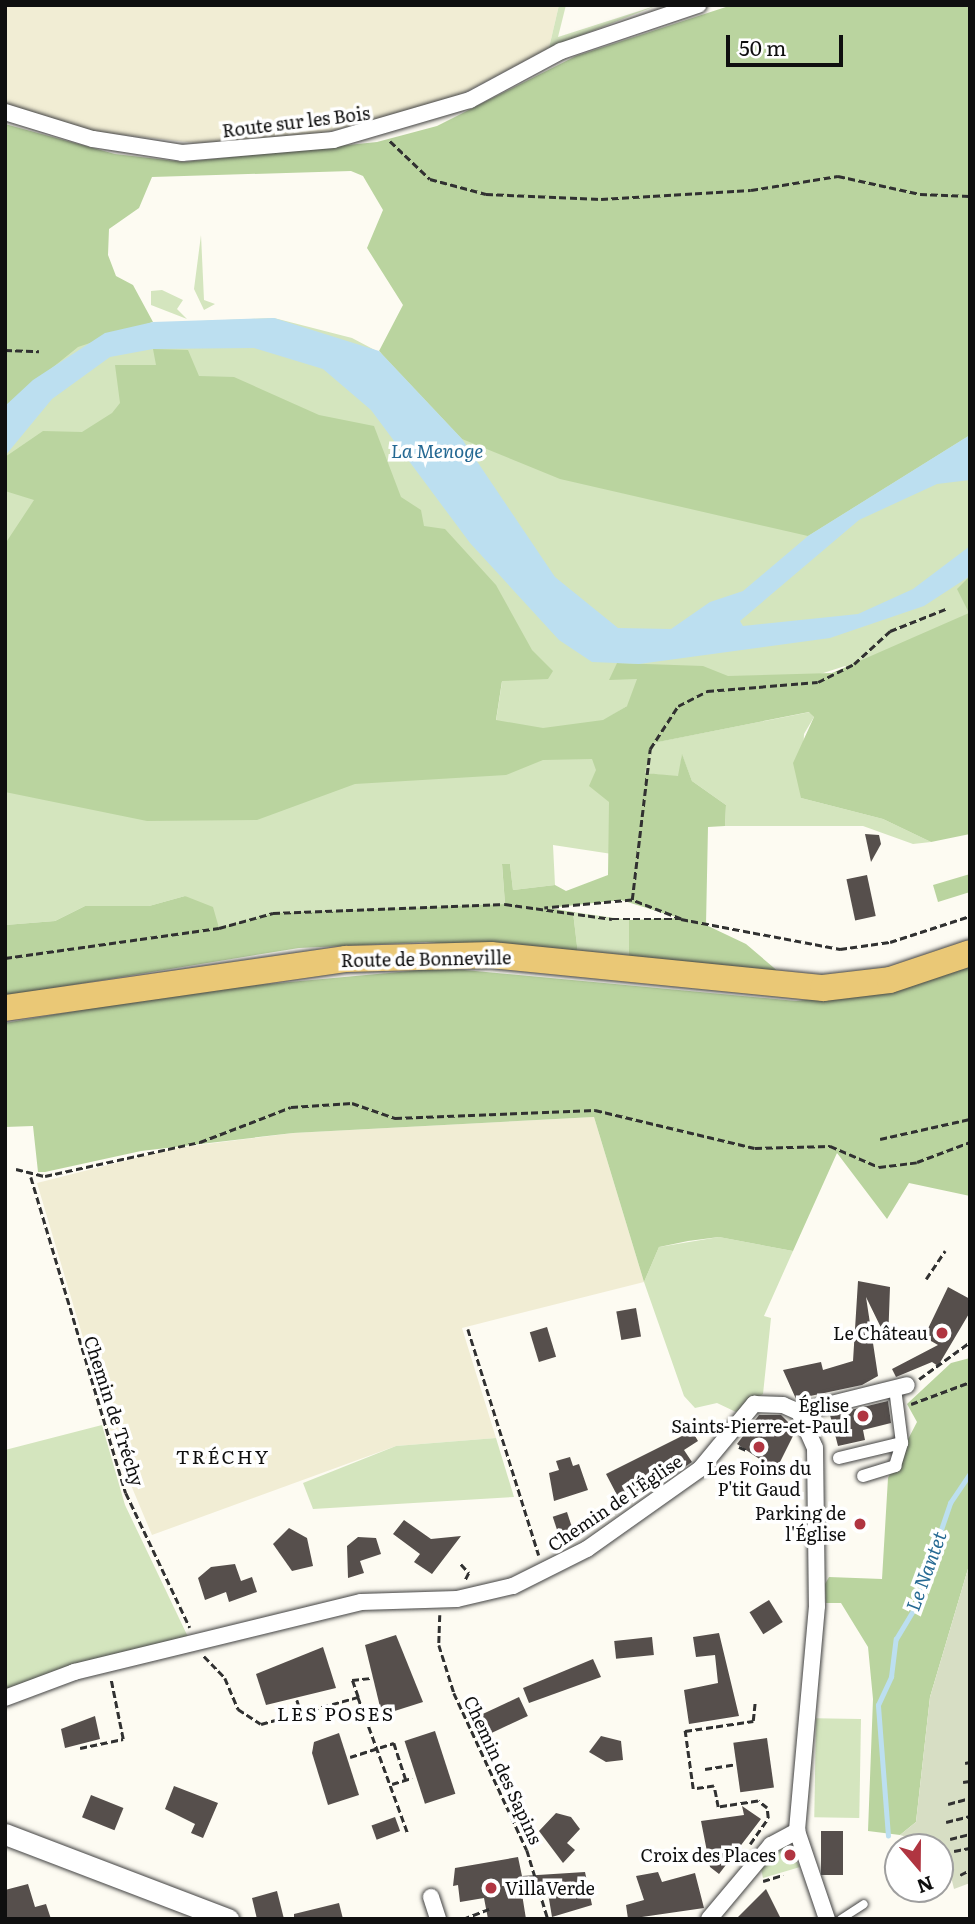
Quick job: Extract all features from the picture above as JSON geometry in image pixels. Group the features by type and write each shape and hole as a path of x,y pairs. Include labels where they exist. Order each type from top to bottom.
{"main road":[{"name":"Route de Bonneville","path":"5,1008 346,959 491,955 823,988 890,980 970,953"}],"street":[{"name":"Route sur les Bois","path":"5,112 93,139 182,153 375,132 470,100 561,51 698,5"},
{"path":"827,1919 797,1831 818,1553 815,1448 800,1412 901,1387 902,1443 895,1466 863,1476"},
{"name":"Chemin de l'Église","path":"5,1698 74,1672 361,1602 482,1596 544,1572 700,1469 754,1404 800,1412"},
{"path":"839,1458 902,1443"},
{"path":"709,1919 771,1845 797,1831"},
{"path":"5,1834 228,1919"},
{"path":"431,1897 438,1919"}],"lane":[{"path":"841,1919 864,1904"}],"path":[{"path":"375,132 412,156 429,179 485,194 601,199 751,190 838,176 920,194 970,197"},
{"path":"5,350 39,351"},
{"path":"632,900 650,748 678,706 707,691 818,682 854,664 890,631 948,608"},
{"path":"544,908 632,900 681,919"},
{"path":"5,957 219,928 273,913 464,904 544,908 612,919 681,919 840,948 890,942 970,916"},
{"path":"16,1169 31,1177 45,1175 200,1142 291,1107 352,1103 394,1118 595,1110 755,1148 830,1146 879,1167 916,1163 970,1142"},
{"path":"880,1139 970,1119"},
{"name":"Chemin de Tréchy","path":"31,1177 127,1493 198,1643 246,1715 271,1725 358,1697"},
{"path":"926,1279 945,1251"},
{"path":"468,1329 544,1572"},
{"path":"901,1387 938,1371 970,1342"},
{"path":"915,1404 970,1382"},
{"path":"461,1564 469,1573 465,1581"},
{"name":"Chemin des Sapins","path":"439,1630 454,1693 527,1850 548,1919"},
{"path":"80,1748 124,1736 108,1674"},
{"path":"370,1678 352,1680 380,1747 408,1834"},
{"path":"297,1700 302,1715"},
{"path":"747,1848 768,1818 767,1808 758,1801 718,1807 714,1786 693,1789 685,1731 753,1721 755,1702"},
{"path":"350,1757 394,1743 406,1780"},
{"path":"705,1769 736,1764"},
{"path":"392,1784 412,1778"},
{"path":"963,1782 970,1781"},
{"path":"948,1804 970,1798"},
{"path":"946,1822 970,1816"},
{"path":"954,1852 970,1848"},
{"path":"960,1875 970,1870"},
{"path":"763,1881 783,1875"},
{"path":"463,1919 489,1909"}],"shaded area":[{"path":"5,5 559,5 549,48 450,100 312,136 196,143 97,132 5,105"},
{"path":"594,1117 644,1282 462,1328 496,1438 396,1446 152,1535 117,1452 37,1183 175,1148 293,1133"}],"green space":[{"path":"559,5 566,5 558,37 658,5 549,48"},
{"path":"732,5 970,5 970,435 808,536 560,479 462,439 379,351 403,305 367,248 383,210 363,176 351,171 152,177 139,208 109,229 108,255 116,276 133,285 153,322 78,347 5,406 5,124 115,154 184,162 377,142 437,126 576,56"},
{"path":"201,235 204,300 215,304 204,310 194,289"},
{"path":"162,290 183,300 177,309 187,319 151,305 151,291"},
{"path":"274,318 352,338 390,358 970,337 970,749 845,666 811,677 728,676 627,706 603,721 596,770 609,801 612,854 553,845 555,885 513,890 510,864 502,865 505,904 273,913 219,928 185,896 149,906 85,906 55,921 5,925 5,782 543,729 496,721 502,682 5,735 5,397 104,325"},
{"path":"153,349 188,350 199,376 234,377 319,415 374,426 401,497 421,510 424,526 445,529 496,585 532,650 553,671 548,679 502,681 496,720 543,728 603,720 627,706 637,679 609,680 617,663 703,666 728,676 832,673 969,613 957,589 970,576 970,834 931,842 883,819 801,798 793,763 814,717 809,712 653,743 645,773 678,776 682,754 692,781 726,805 725,826 708,827 706,925 746,944 780,973 629,959 629,920 679,918 621,900 549,908 573,912 578,954 426,942 299,948 5,996 5,925 55,921 85,906 149,906 185,896 213,907 219,928 273,913 505,904 502,864 510,864 513,890 555,885 566,891 608,875 609,802 589,786 596,770 592,759 543,760 506,775 355,784 257,820 147,821 5,792 5,544 34,500 5,491 5,457 43,431 82,432 112,413 120,403 115,365 156,365"},
{"path":"810,712 814,717 804,734 801,798 883,819 931,842 913,844 863,826 725,826 726,805 692,781 682,755 679,777 645,773 652,743"},
{"path":"970,874 970,892 938,902 933,885"},
{"path":"573,912 629,920 629,959 578,954"},
{"path":"970,966 970,1196 909,1183 887,1219 837,1153 793,1251 719,1237 659,1247 644,1282 594,1117 293,1133 141,1151 45,1172 38,1172 33,1126 5,1127 5,1023 192,991 443,968 796,1001 898,990"},
{"path":"719,1237 793,1251 764,1316 771,1318 763,1394 736,1412 717,1403 695,1408 684,1396 644,1282 659,1247"},
{"path":"970,1358 970,1562 930,1697 916,1822 902,1833 868,1831 873,1699 868,1647 841,1603 826,1603 825,1584 829,1577 882,1579 888,1478 917,1422 907,1404 951,1363"},
{"path":"102,1425 125,1505 189,1639 5,1693 5,1450"},
{"path":"496,1438 514,1497 313,1509 303,1483 396,1446"},
{"path":"970,1562 970,1883 954,1889 954,1833 902,1833 916,1822 930,1697"},
{"path":"816,1718 861,1719 859,1818 814,1817"},
{"path":"786,1844 800,1867 763,1878 761,1869"}],"water":[{"name":"La Menoge","path":"274,318 379,351 462,439 555,577 618,628 671,629 710,602 743,591 808,536 970,435 970,480 937,484 859,520 740,621 743,626 858,614 913,589 970,546 970,576 924,606 830,638 639,664 592,662 559,640 470,543 371,410 323,369 254,348 153,349 110,357 52,399 5,456 5,406 33,380 105,333 153,322"}],"building":[{"path":"865,834 879,835 881,844 871,862"},
{"path":"867,875 876,916 855,920 846,879"},
{"path":"858,1281 890,1287 888,1342 866,1297 878,1376 862,1385 796,1399 783,1370 821,1362 823,1370 853,1361"},
{"name":"Le Château","path":"948,1287 970,1299 970,1312 938,1366 932,1362 896,1377 892,1369 938,1345 924,1337"},
{"path":"636,1308 641,1337 621,1340 616,1311"},
{"path":"547,1327 556,1357 539,1362 530,1332"},
{"name":"Église Saints-Pierre-et-Paul","path":"888,1401 891,1423 863,1430 865,1440 838,1446 830,1415"},
{"name":"Les Foins du P'tit Gaud","path":"759,1415 781,1415 796,1430 776,1470 737,1444"},
{"path":"692,1431 698,1441 684,1450 692,1462 661,1483 618,1497 606,1474"},
{"path":"570,1457 573,1466 579,1464 588,1490 554,1501 549,1473 559,1470 556,1461"},
{"path":"567,1512 573,1530 559,1535 553,1517"},
{"path":"404,1520 431,1539 461,1536 432,1574 414,1562 420,1554 393,1534"},
{"path":"289,1528 307,1538 313,1566 292,1571 273,1544"},
{"path":"358,1537 376,1538 381,1554 360,1561 364,1573 348,1578 347,1546"},
{"path":"235,1564 241,1581 252,1577 257,1592 229,1602 226,1592 205,1600 198,1578 211,1567"},
{"path":"769,1600 783,1622 763,1634 749,1612"},
{"path":"719,1633 739,1716 689,1724 684,1690 718,1683 715,1655 696,1657 693,1637"},
{"path":"396,1635 423,1702 382,1715 365,1645"},
{"path":"652,1637 654,1655 616,1659 614,1641"},
{"path":"323,1647 336,1688 266,1705 256,1674"},
{"path":"593,1659 601,1677 529,1703 523,1688"},
{"path":"519,1697 528,1716 489,1734 480,1715"},
{"path":"95,1716 100,1739 65,1748 61,1729"},
{"path":"435,1731 455,1794 425,1804 405,1741"},
{"path":"339,1733 359,1795 328,1805 312,1753 314,1742"},
{"path":"601,1736 621,1741 623,1760 606,1762 589,1752"},
{"path":"767,1738 774,1788 740,1792 733,1743"},
{"path":"174,1786 218,1803 203,1838 191,1833 195,1824 165,1809"},
{"path":"91,1795 123,1808 114,1830 82,1817"},
{"path":"742,1806 761,1819 719,1874 710,1867 701,1821 744,1815"},
{"path":"556,1813 571,1817 580,1829 567,1843 575,1850 563,1863 539,1831"},
{"path":"395,1817 400,1831 377,1840 372,1826"},
{"path":"821,1831 843,1831 843,1875 821,1875"},
{"path":"518,1857 522,1876 585,1872 592,1905 552,1917 546,1881 522,1894 526,1919 488,1919 484,1898 460,1902 458,1885 453,1886 455,1868"},
{"path":"658,1872 662,1882 695,1873 704,1908 628,1919 626,1905 644,1900 636,1876"},
{"path":"28,1884 35,1907 46,1904 51,1919 5,1919 5,1890"},
{"path":"766,1889 781,1919 736,1919"},
{"path":"277,1891 284,1919 257,1919 252,1898"},
{"path":"339,1903 343,1919 294,1919 294,1914"}],"waterway":[{"name":"Le Nantet","path":"888,1833 878,1705 891,1677 896,1639 914,1609 950,1503 970,1473"}],"place":[{"name":"Le Château","path":"942,1333"},
{"name":"Église Saints-Pierre-et-Paul","path":"863,1416"},
{"name":"Les Foins du P'tit Gaud","path":"759,1447"},
{"name":"Parking de l'Église","path":"860,1524"},
{"name":"Croix des Places","path":"790,1855"},
{"name":"VillaVerde","path":"491,1888"}],"district":[{"name":"TRÉCHY","path":"223,1457"},
{"name":"LES POSES","path":"336,1714"}]}
